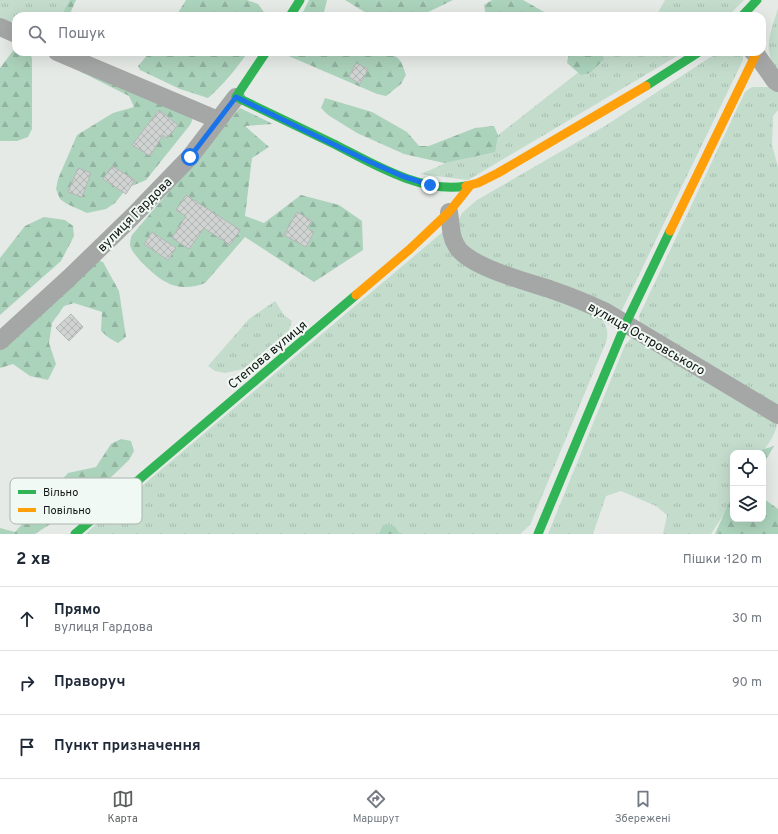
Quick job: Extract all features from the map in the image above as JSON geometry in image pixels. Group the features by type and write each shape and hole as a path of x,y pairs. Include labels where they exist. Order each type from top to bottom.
{"street":[{"path":"292,12 300,0"},
{"path":"746,12 757,0"},
{"path":"0,28 12,32"},
{"path":"66,56 218,120"},
{"name":"вулиця Гардова","path":"0,341 69,278 133,216 190,157 236,97 263,56"},
{"path":"236,97 402,176 418,182 442,187 469,187 511,165 666,74 693,56"},
{"path":"538,534 626,323 753,56"},
{"path":"756,56 778,83"},
{"name":"Степова вулиця","path":"141,478 410,249 449,212 469,187"},
{"name":"вулиця Островського","path":"449,212 452,236 456,246 463,254 497,272 588,303 626,323 778,415"},
{"name":"Степова вулиця","path":"75,534 87,524"}],"green space":[{"path":"0,0 74,0 69,12 12,12 12,26 0,21"},
{"path":"70,0 76,0 71,12 63,12"},
{"path":"186,0 247,0 258,4 264,12 178,12"},
{"path":"309,0 327,0 324,12 303,12"},
{"path":"345,0 453,0 428,12 364,12"},
{"path":"492,0 523,0 544,12 485,12 484,5"},
{"path":"665,0 744,0 732,12 658,12"},
{"path":"778,8 778,72 770,56 769,41"},
{"path":"12,52 12,56 31,56 32,129 28,137 17,141 0,141 0,68"},
{"path":"147,56 245,56 230,76 208,98 180,89 140,70 138,66"},
{"path":"289,56 394,56 399,59 403,65 406,75 401,84 386,96 377,94"},
{"path":"568,56 603,56 604,59 590,73 581,75 567,63"},
{"path":"599,56 677,56 468,180 420,174 492,140"},
{"path":"713,56 743,56 743,60 621,312 474,255 457,231 459,219 462,213 477,200 605,126"},
{"path":"69,66 194,116 190,125 146,180 127,188 115,203 106,209 87,213 67,204 60,199 56,189 58,179 77,135 113,113 134,107 129,96"},
{"path":"752,87 767,87 778,91 778,110 773,116 772,145 778,167 778,409 640,323 639,316 745,92"},
{"path":"325,98 372,112 407,132 419,146 429,146 475,128 494,126 498,135 495,152 444,163 404,154 357,133 328,115 321,108"},
{"path":"240,108 273,124 245,126 269,147 252,158 245,216 264,223 301,195 339,205 362,221 363,250 314,282 245,237 205,283 185,287 175,286 162,280 134,254 131,248 130,240"},
{"path":"44,217 65,220 73,226 74,236 61,261 0,315 0,258 25,226"},
{"path":"445,230 446,239 600,317 607,329 606,342 530,525 520,534 85,534 97,524 142,524 142,486"},
{"path":"94,259 103,262 119,291 126,337 118,343 109,338 101,331 102,312 74,303 64,306 52,323 49,343 56,364 48,380 30,376 13,364 0,368 0,342"},
{"path":"275,301 284,315 292,321 289,330 243,369 225,373 215,371 208,366 249,319"},
{"path":"634,335 777,421 774,434 764,450 730,450 730,505 711,534 663,534 667,515 656,506 621,491 606,496 593,534 548,534 625,345"},
{"path":"121,439 131,441 134,451 129,460 110,478 64,478 68,473 96,467 111,444"},
{"path":"774,446 766,460 766,450 761,450"},
{"path":"766,500 778,509 778,534 715,534 730,501 730,522 766,522"},
{"path":"22,524 50,524 35,534 0,534 0,528 15,532"},
{"path":"383,525 394,526 400,534 379,534"}],"building":[{"path":"356,63 368,69 360,84 349,77"},
{"path":"159,110 178,125 167,138 163,135 150,156 132,145"},
{"path":"112,166 135,180 126,194 103,179"},
{"path":"78,168 91,173 82,197 68,192"},
{"path":"186,195 240,230 230,245 204,228 189,249 172,238 186,216 176,210"},
{"path":"297,212 312,221 307,228 314,232 306,247 284,235"},
{"path":"152,232 176,248 168,260 144,244"},
{"path":"71,314 83,327 69,341 56,328"}],"traffic: fast":[{"path":"292,12 300,0"},
{"path":"746,12 757,0"},
{"path":"263,56 236,97 396,175 431,185 449,187 466,186"},
{"path":"646,86 693,56"},
{"path":"538,534 626,323 670,231"},
{"path":"141,478 356,295"},
{"path":"75,534 87,524"}],"traffic: slow":[{"path":"670,231 755,56"},
{"path":"466,186 478,183 498,173 646,86"},
{"path":"356,295 410,249 449,212 469,187"}],"route":[{"path":"190,157 236,97 368,161 402,176 430,185"}]}
